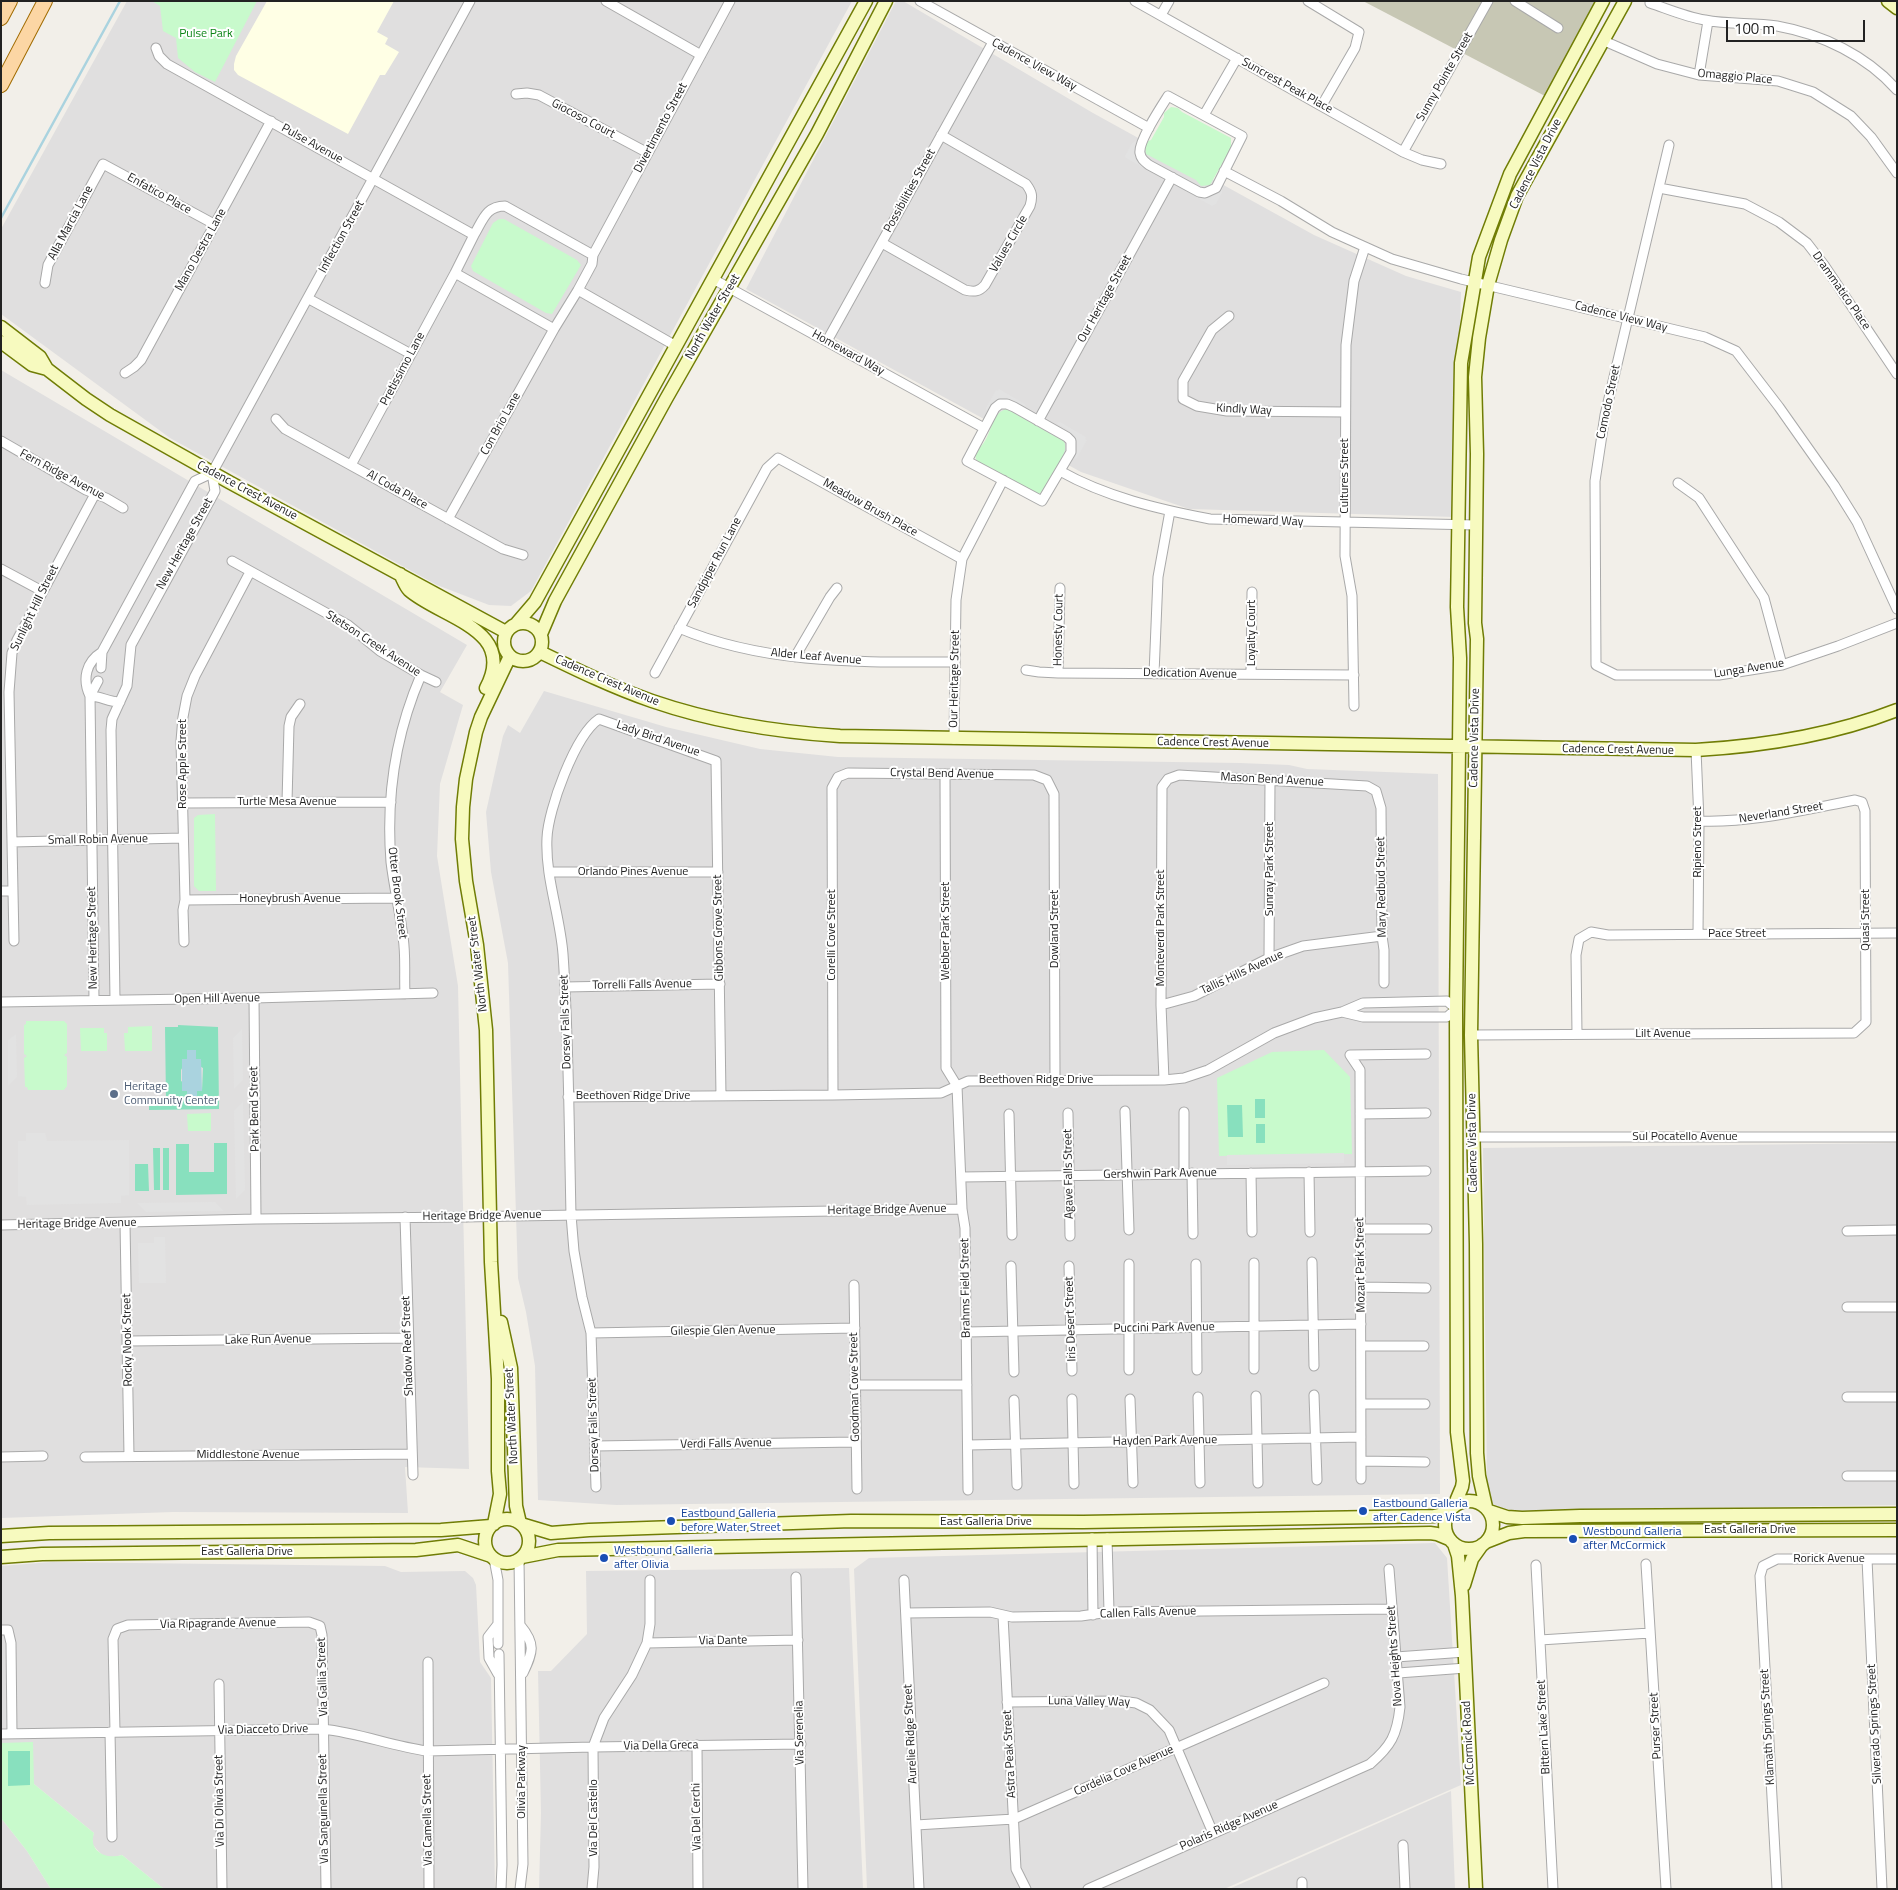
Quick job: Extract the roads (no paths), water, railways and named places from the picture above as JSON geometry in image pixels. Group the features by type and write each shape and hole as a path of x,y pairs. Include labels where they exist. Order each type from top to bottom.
{"main road":[{"path":"1,18 10,1"},
{"path":"1,85 45,1"}],"street":[{"name":"Inflection Street","path":"212,473 309,299 470,1"},
{"path":"606,1 701,55"},
{"name":"Divertimento Street","path":"593,255 730,1"},
{"name":"North Water Street","path":"517,623 532,607 866,1"},
{"name":"North Water Street","path":"541,634 559,593 817,134 886,1"},
{"name":"Cadence View Way","path":"920,1 1149,128"},
{"name":"Suncrest Peak Place","path":"1135,1 1403,152 1442,164"},
{"path":"1161,15 1169,1"},
{"path":"1308,1 1359,32 1355,48 1322,105"},
{"name":"Sunny Pointe Street","path":"1403,152 1488,1"},
{"path":"1514,1 1558,28"},
{"name":"Cadence Vista Drive","path":"1453,1507 1462,1487 1457,1432 1456,1009 1460,658 1457,608 1461,363 1474,281 1487,232 1510,174 1604,1"},
{"name":"Cadence Vista Drive","path":"1487,1509 1479,1476 1477,1452 1476,1244 1471,1035 1477,638 1475,623 1477,454 1475,377 1478,338 1488,284 1516,196 1625,1"},
{"path":"1888,1 1897,8"},
{"path":"1650,3 1693,18 1708,21 1777,26 1824,39 1857,56 1897,90"},
{"path":"1699,75 1708,21"},
{"name":"Omaggio Place","path":"1602,40 1656,64 1699,75 1778,81 1813,92 1851,116 1871,137 1897,173"},
{"name":"Possibilities Street","path":"827,341 993,42"},
{"name":"Pulse Avenue","path":"156,48 159,56 167,64 474,235"},
{"path":"1204,116 1237,58"},
{"name":"Giocoso Court","path":"516,94 528,93 539,96 648,153"},
{"path":"1168,96 1204,116 1242,136 1216,188 1205,193 1199,192 1142,160 1140,148 1149,128 1168,96"},
{"name":"Mano Destra Lane","path":"125,373 141,360 271,121"},
{"name":"Values Circle","path":"882,242 965,290 973,292 980,290 985,285 1030,206 1031,191 1026,184 941,136"},
{"name":"Comodo Street","path":"1596,665 1595,481 1604,414 1669,145"},
{"name":"Enfatico Place","path":"103,164 214,224"},
{"name":"Alla Marcia Lane","path":"45,283 48,265 103,164"},
{"name":"Cadence View Way","path":"1224,171 1281,201 1332,232 1392,259 1474,281 1705,337 1736,351 1779,407 1857,522 1897,609"},
{"name":"Our Heritage Street","path":"1038,421 1172,177"},
{"name":"Drammatico Place","path":"1659,188 1745,204 1786,227 1806,243 1824,264 1897,374"},
{"path":"497,206 505,206 593,255 592,264 554,329 455,272 490,209 497,206"},
{"name":"Cultures Street","path":"1354,706 1352,596 1345,556 1346,345 1354,281 1365,247"},
{"name":"Pretissimo Lane","path":"351,465 455,272"},
{"name":"Homeward Way","path":"712,279 984,428"},
{"path":"578,290 676,346"},
{"path":"309,299 411,354"},
{"name":"Kindly Way","path":"1229,316 1212,330 1188,372 1184,381 1183,399 1197,406 1227,411 1346,412"},
{"name":"Cadence Crest Avenue","path":"1,327 40,357 47,369 86,399 110,414 212,473 506,632"},
{"name":"Con Brio Lane","path":"448,519 554,329"},
{"name":"Cadence Crest Avenue","path":"1,342 32,365 47,369"},
{"path":"1000,404 1014,407 1038,421 1068,436 1071,441 1071,452 1042,501 967,461 995,408 1000,404"},
{"name":"Al Coda Place","path":"276,419 285,429 448,519 503,549 523,555"},
{"name":"Fern Ridge Avenue","path":"1,441 123,508"},
{"name":"Meadow Brush Place","path":"778,458 962,559"},
{"name":"Sandpiper Run Lane","path":"655,673 767,468 778,458"},
{"name":"Homeward Way","path":"1060,471 1078,481 1115,496 1170,511 1210,519 1476,525"},
{"name":"New Heritage Street","path":"101,668 102,652 195,482 212,473 215,491 131,644 129,677 112,719 115,1000"},
{"name":"Our Heritage Street","path":"954,739 956,600 962,559 1003,480"},
{"path":"1678,483 1699,498 1764,598 1782,665"},
{"name":"Sunlight Hill Street","path":"14,941 12,842 6,782 5,691 12,654 17,640 95,494"},
{"path":"1154,674 1158,577 1170,511"},
{"name":"Stetson Creek Avenue","path":"232,561 348,625 380,651 436,682"},
{"path":"1,569 42,591"},
{"name":"Rose Apple Street","path":"184,942 183,910 185,900 181,741 183,717 187,696 207,650 250,572"},
{"path":"400,574 408,589 471,626 490,644 493,666 486,689 481,717"},
{"path":"795,658 837,588"},
{"name":"Honesty Court","path":"1058,673 1060,588"},
{"name":"Loyalty Court","path":"1252,592 1252,674"},
{"path":"517,623 528,623 538,629 541,634 540,652 528,661 522,661 510,656 504,644 506,632 517,623"},
{"name":"Lunga Avenue","path":"1596,665 1616,675 1719,675 1782,665 1897,623"},
{"name":"Alder Leaf Avenue","path":"679,628 705,639 795,658 872,662 955,662"},
{"name":"New Heritage Street","path":"94,1000 90,696 86,684 88,668 93,658 102,652"},
{"name":"Cadence Crest Avenue","path":"540,652 600,680 653,701 733,723 828,736 1696,750 1739,747 1797,738 1867,721 1897,710"},
{"name":"North Water Street","path":"492,1525 500,1494 498,1471 498,1379 492,1280 486,1030 478,945 466,881 462,839 466,778 481,717 510,656"},
{"name":"Dedication Avenue","path":"1026,670 1058,673 1354,675"},
{"name":"Otter Brook Street","path":"405,994 405,958 391,855 391,802 402,726 421,675"},
{"name":"New Heritage Street","path":"90,696 98,681"},
{"path":"90,696 99,696 111,702 120,702"},
{"path":"287,802 289,726 291,717 300,704"},
{"name":"Lady Bird Avenue","path":"599,719 716,761"},
{"name":"Dorsey Falls Street","path":"596,1487 591,1334 582,1297 571,1215 562,940 549,872 547,838 555,796 584,734 599,719"},
{"name":"Ripieno Street","path":"1696,750 1698,934"},
{"name":"Gibbons Grove Street","path":"716,761 721,1096"},
{"name":"Crystal Bend Avenue","path":"838,777 848,772 1034,774 1047,780"},
{"name":"Webber Park Street","path":"945,774 946,1068 957,1086"},
{"name":"Mason Bend Avenue","path":"1168,779 1179,776 1367,786 1376,792"},
{"name":"Corelli Cove Street","path":"832,1095 832,788 838,777"},
{"name":"Monteverdi Park Street","path":"1164,1080 1161,1006 1162,786 1168,779"},
{"name":"Dowland Street","path":"1047,780 1054,794 1055,1080"},
{"name":"Sunray Park Street","path":"1269,958 1270,780"},
{"name":"Mary Redbud Street","path":"1376,792 1381,808 1384,983"},
{"name":"Neverland Street","path":"1698,821 1726,822 1763,818 1855,800 1862,802"},
{"name":"Turtle Mesa Avenue","path":"183,803 391,802"},
{"name":"Quasi Street","path":"1854,1033 1866,1022 1865,811 1862,802"},
{"name":"Small Robin Avenue","path":"12,842 183,838"},
{"path":"1457,867 1473,875"},
{"name":"Orlando Pines Avenue","path":"549,872 718,872"},
{"path":"1,891 12,891"},
{"name":"Honeybrush Avenue","path":"185,900 396,898"},
{"name":"Pace Street","path":"1577,1034 1576,956 1579,939 1591,932 1608,934 1897,933"},
{"name":"Tallis Hills Avenue","path":"1161,1006 1194,996 1269,958 1303,946 1382,936"},
{"name":"Torrelli Falls Avenue","path":"565,986 720,984"},
{"path":"1471,993 1456,1009 1465,1025 1472,1062"},
{"name":"Open Hill Avenue","path":"1,1002 434,994"},
{"name":"Park Bend Street","path":"254,998 256,1219"},
{"name":"Beethoven Ridge Drive","path":"568,1096 941,1093 968,1081 1164,1080 1184,1078 1208,1070 1274,1033 1314,1018 1342,1012 1363,1003 1384,1001 1448,1001 1456,1009 1447,1017 1363,1017 1342,1012"},
{"name":"Lilt Avenue","path":"1471,1035 1854,1033"},
{"name":"Mozart Park Street","path":"1361,1479 1360,1070 1350,1055 1426,1054"},
{"name":"Brahms Field Street","path":"957,1086 967,1332 968,1490"},
{"path":"1125,1111 1129,1230"},
{"path":"1184,1112 1194,1234"},
{"name":"Agave Falls Street","path":"1068,1113 1070,1236"},
{"path":"1360,1114 1426,1113"},
{"path":"1009,1114 1012,1235"},
{"name":"Sul Pocatello Avenue","path":"1472,1137 1897,1137"},
{"name":"Gershwin Park Avenue","path":"961,1177 1426,1171"},
{"path":"1309,1172 1310,1232"},
{"path":"1251,1173 1252,1232"},
{"name":"Heritage Bridge Avenue","path":"1,1225 256,1219 962,1209"},
{"name":"Shadow Reef Street","path":"405,1217 407,1338 413,1475"},
{"name":"Rocky Nook Street","path":"126,1223 129,1456"},
{"path":"1360,1229 1427,1229"},
{"path":"1847,1231 1897,1230"},
{"path":"1312,1262 1314,1366"},
{"path":"1254,1263 1254,1369"},
{"path":"1129,1264 1130,1370"},
{"path":"1196,1264 1197,1370"},
{"path":"1011,1266 1014,1372"},
{"name":"Iris Desert Street","path":"1069,1266 1072,1371"},
{"name":"North Water Street","path":"492,1280 511,1368 516,1500 521,1524"},
{"name":"Goodman Cove Street","path":"854,1285 856,1489"},
{"path":"1361,1287 1426,1288"},
{"path":"1847,1307 1897,1307"},
{"name":"Puccini Park Avenue","path":"967,1332 1361,1324"},
{"name":"Gilespie Glen Avenue","path":"591,1334 854,1328"},
{"name":"Lake Run Avenue","path":"128,1341 407,1338"},
{"path":"1361,1346 1424,1346"},
{"path":"855,1385 967,1385"},
{"path":"1314,1395 1317,1480"},
{"path":"1256,1396 1258,1483"},
{"path":"1198,1397 1200,1483"},
{"path":"1847,1397 1897,1397"},
{"path":"1072,1399 1074,1484"},
{"path":"1130,1399 1133,1483"},
{"path":"1014,1400 1017,1484"},
{"path":"1361,1404 1425,1404"},
{"name":"Hayden Park Avenue","path":"968,1445 1361,1437"},
{"name":"Verdi Falls Avenue","path":"595,1446 856,1442"},
{"name":"Middlestone Avenue","path":"85,1457 412,1454"},
{"path":"1,1457 43,1456"},
{"path":"1361,1461 1425,1462"},
{"path":"1847,1476 1897,1476"},
{"path":"1472,1501 1487,1509 1493,1520 1493,1530 1484,1543 1469,1549 1452,1542 1446,1533 1445,1523 1453,1507 1462,1502 1472,1501"},
{"name":"East Galleria Drive","path":"521,1524 559,1533 589,1530 851,1521 1083,1522 1434,1516 1443,1514 1453,1507"},
{"name":"East Galleria Drive","path":"1487,1509 1507,1517 1522,1518 1897,1514"},
{"path":"504,1519 511,1519 521,1524 527,1532 529,1539 528,1546 521,1558 508,1563 493,1557 486,1547 485,1539 492,1525 504,1519"},
{"name":"East Galleria Drive","path":"1,1536 49,1533 441,1530 492,1525"},
{"name":"East Galleria Drive","path":"1484,1543 1509,1533 1524,1531 1897,1530"},
{"name":"East Galleria Drive","path":"521,1558 558,1550 1092,1538 1430,1533 1437,1534 1452,1542"},
{"path":"1092,1538 1093,1615"},
{"path":"1107,1538 1109,1612"},
{"name":"McCormick Road","path":"1452,1542 1458,1556 1462,1596 1476,1889"},
{"name":"McCormick Road","path":"1462,1596 1469,1568 1484,1543"},
{"name":"East Galleria Drive","path":"1,1557 42,1554 416,1550 458,1545 493,1557"},
{"name":"Olivia Parkway","path":"493,1557 498,1580 498,1644"},
{"name":"Olivia Parkway","path":"520,1889 523,1864 522,1676 531,1658 530,1637 520,1625 521,1558"},
{"name":"Rorick Avenue","path":"1763,1566 1777,1559 1897,1559"},
{"name":"Silverado Springs Street","path":"1867,1559 1882,1889"},
{"name":"Purser Street","path":"1646,1564 1666,1889"},
{"name":"Bittern Lake Street","path":"1536,1565 1553,1889"},
{"name":"Klamath Springs Street","path":"1763,1566 1760,1576 1777,1889"},
{"name":"Nova Heights Street","path":"1370,1764 1386,1751 1399,1721 1398,1673 1389,1569"},
{"name":"Via Serenelia","path":"796,1577 802,1889"},
{"path":"593,1747 604,1718 632,1676 647,1643 650,1617 650,1580"},
{"name":"Aurelie Ridge Street","path":"904,1580 919,1889"},
{"name":"Callen Falls Avenue","path":"906,1613 990,1612 1003,1616 1093,1615 1109,1612 1392,1609"},
{"name":"Astra Peak Street","path":"1003,1616 1016,1869 1026,1889"},
{"name":"Via Ripagrande Avenue","path":"113,1732 113,1639 117,1629 128,1625 309,1622 320,1626"},
{"name":"Olivia Parkway","path":"498,1624 488,1638 488,1648 489,1658 500,1676"},
{"name":"Via Gallia Street","path":"320,1626 322,1635 323,1729"},
{"path":"5,1630 11,1643 12,1734"},
{"path":"1540,1640 1650,1634"},
{"name":"Via Dante","path":"647,1643 798,1640"},
{"path":"1396,1656 1465,1652"},
{"name":"Olivia Parkway","path":"499,1654 501,1889"},
{"name":"Via Camella Street","path":"428,1662 429,1889"},
{"path":"1398,1673 1466,1668"},
{"name":"Cordelia Cove Avenue","path":"916,1825 1014,1820 1324,1683"},
{"name":"Via Di Olivia Street","path":"219,1684 222,1889"},
{"name":"Luna Valley Way","path":"1007,1702 1121,1701 1136,1703 1150,1710 1169,1730 1213,1833"},
{"name":"Via Diacceto Drive","path":"1,1734 323,1729 346,1732 407,1748 428,1751 522,1748"},
{"name":"Via Sanguinella Street","path":"323,1729 326,1889"},
{"path":"112,1838 113,1732"},
{"name":"Via Della Greca","path":"522,1748 800,1744"},
{"name":"Via Del Cerchi","path":"696,1745 698,1889"},
{"name":"Via Del Castello","path":"592,1889 594,1867 593,1747"},
{"name":"Polaris Ridge Avenue","path":"1088,1889 1370,1764"},
{"path":"1403,1846 1405,1889"}],"water":[{"path":"187,1050 196,1050 196,1059 201,1059 202,1091 197,1091 197,1100 187,1100 187,1091 182,1091 182,1059 187,1059"}],"waterway":[{"path":"1,218 120,1"}],"place":[{"name":"Heritage Community Center","path":"114,1094"},
{"name":"Eastbound Galleria after Cadence Vista","path":"1363,1511"},
{"name":"Eastbound Galleria before Water Street","path":"671,1521"},
{"name":"Westbound Galleria after McCormick","path":"1573,1539"},
{"name":"Westbound Galleria after Olivia","path":"604,1558"}],"park label":[{"name":"Pulse Park","path":"206,34"}]}
